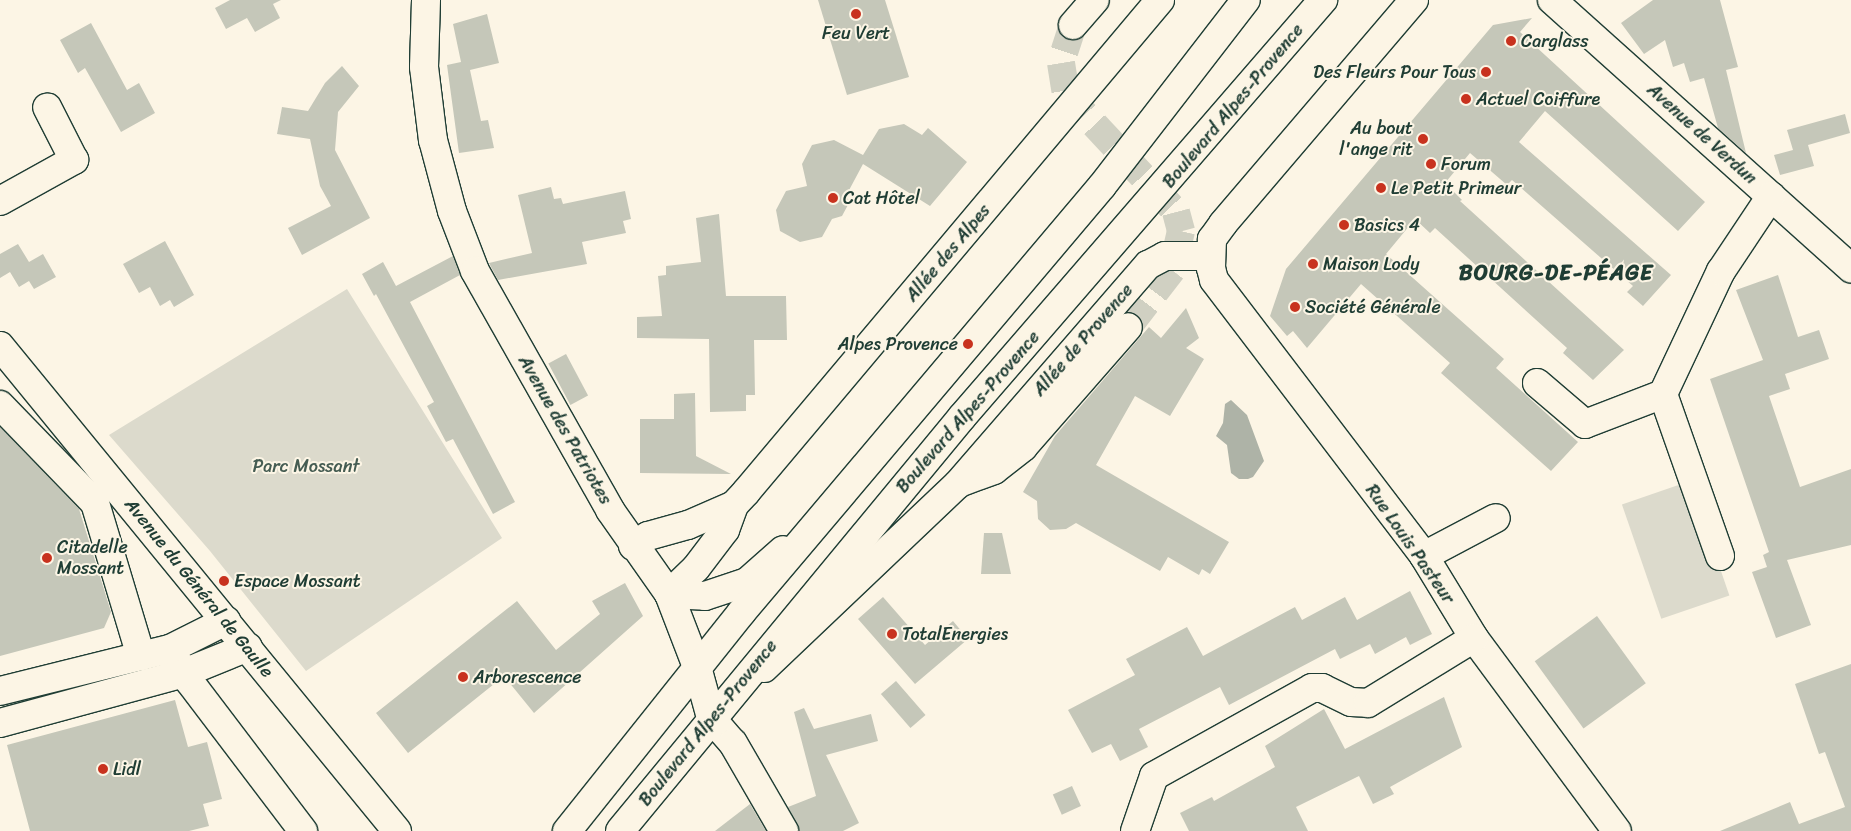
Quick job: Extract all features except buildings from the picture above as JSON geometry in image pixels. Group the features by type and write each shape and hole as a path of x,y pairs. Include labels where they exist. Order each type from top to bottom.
{"street":[{"name":"Avenue des Patriotes","path":"426,0 424,67 433,140 465,245 480,280 633,546 669,594 697,667 711,718 733,743 784,831"},
{"path":"1073,25 1095,0"},
{"name":"Allée des Alpes","path":"669,594 696,568 725,530 734,504 1160,0"},
{"path":"567,831 697,667 1102,186 1246,0"},
{"name":"Boulevard Alpes-Provence","path":"620,831 711,718 962,417 1323,0"},
{"path":"1209,256 1212,239 1223,224 1414,0"},
{"name":"Avenue de Verdun","path":"1560,2 1851,268"},
{"path":"0,201 74,160 47,107"},
{"path":"1537,383 1585,424 1663,394 1721,271 1771,196"},
{"name":"Allée de Provence","path":"737,687 776,660 958,484 1148,265 1165,256 1209,256"},
{"name":"Rue Louis Pasteur","path":"1209,256 1214,280 1424,556 1474,638 1617,831"},
{"path":"958,484 994,470 1016,454 1128,327"},
{"name":"Avenue du Général de Gaulle","path":"0,346 398,831"},
{"path":"1663,394 1720,556"},
{"path":"0,405 96,502 141,656"},
{"name":"Allée des Alpes","path":"633,546 648,536 688,525 734,504"},
{"path":"669,594 705,596 747,582 821,518"},
{"path":"1424,556 1496,518"},
{"path":"0,691 170,649 226,621"},
{"path":"1135,831 1154,776 1312,688 1322,688 1351,702 1368,703 1474,638"},
{"path":"0,723 184,673 248,647"},
{"path":"170,649 184,673 298,830"}],"green space":[{"name":"Parc Mossant","path":"347,289 502,538 306,671 210,551 109,435"},
{"path":"1690,481 1729,595 1661,619 1622,504"}],"shaded area":[{"path":"1231,400 1247,415 1264,461 1253,477 1248,479 1239,479 1231,473 1227,445 1216,436 1223,423 1225,404"}],"tunnel":[{"path":"1073,25 1061,63 1066,94 1176,212 1181,231 1172,270 1128,327"}],"place":[{"name":"Feu Vert","path":"856,14"},
{"name":"Carglass","path":"1511,41"},
{"name":"Des Fleurs Pour Tous","path":"1486,72"},
{"name":"Actuel Coiffure","path":"1466,99"},
{"name":"Au bout l'ange rit","path":"1423,139"},
{"name":"Forum","path":"1431,164"},
{"name":"Le Petit Primeur","path":"1381,188"},
{"name":"Cat Hôtel","path":"833,198"},
{"name":"Basics 4","path":"1344,225"},
{"name":"Maison Lody","path":"1313,264"},
{"name":"Société Générale","path":"1295,307"},
{"name":"Alpes Provence","path":"968,344"},
{"name":"Citadelle Mossant","path":"47,558"},
{"name":"Espace Mossant","path":"224,581"},
{"name":"TotalEnergies","path":"892,634"},
{"name":"Arborescence","path":"463,677"},
{"name":"Lidl","path":"103,769"}],"district":[{"name":"BOURG-DE-PÉAGE","path":"1556,273"}]}
